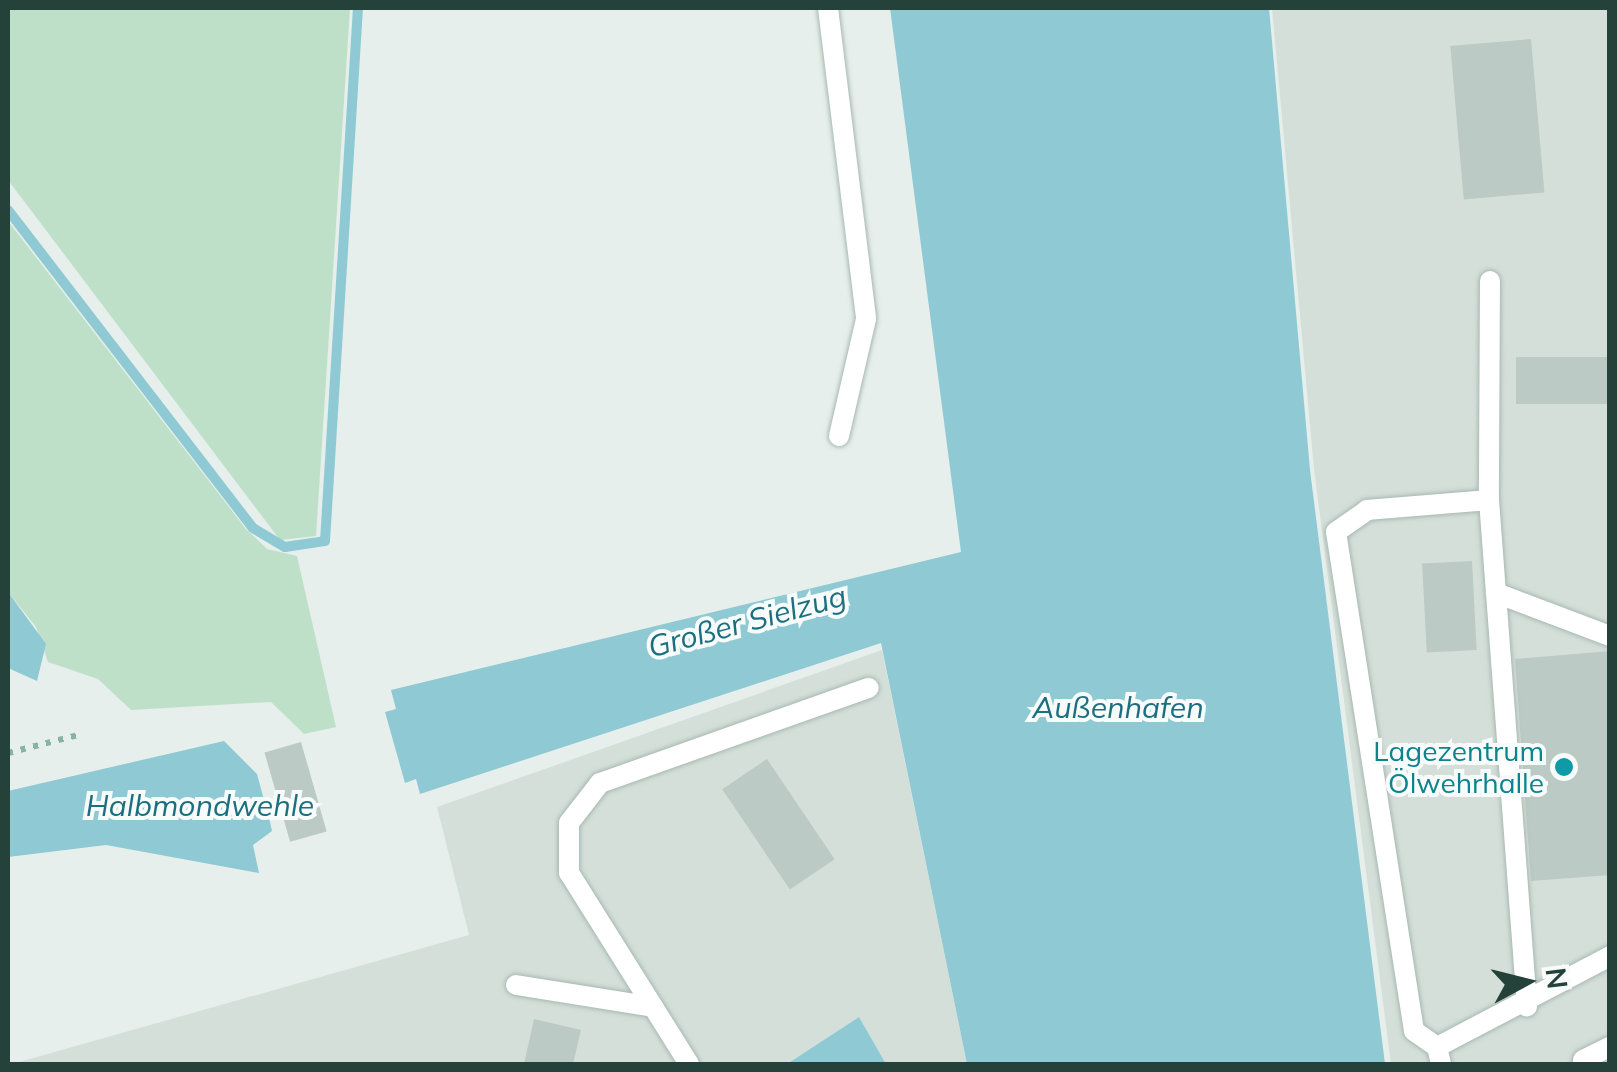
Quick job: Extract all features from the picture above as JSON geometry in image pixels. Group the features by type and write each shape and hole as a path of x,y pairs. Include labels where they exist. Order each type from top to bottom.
{"lane":[{"path":"828,8 866,319 839,436"},
{"path":"1490,280 1489,500 1526,1006"},
{"path":"1489,500 1368,510 1336,532 1414,1031 1439,1056 1610,956"},
{"path":"1496,592 1610,636"},
{"path":"689,1064 568,873 569,823 600,783 870,688"},
{"path":"516,985 652,1007"},
{"path":"1583,1060 1610,1047"}],"path":[{"path":"8,753 82,734"}],"shaded area":[{"path":"1272,8 1609,8 1609,1064 1391,1064 1314,469"},
{"path":"882,650 967,1064 886,1064 859,1017 787,1064 12,1064 469,935 437,807"}],"green space":[{"path":"8,8 350,8 316,536 280,540 8,180"},
{"path":"8,221 246,529 267,549 297,556 336,727 304,734 271,702 131,710 98,679 48,662 36,627 8,592"}],"water":[{"name":"Außenhafen","path":"890,8 1269,8 1310,470 1385,1064 967,1064 881,643 420,794 416,779 405,783 385,712 396,709 391,690 961,552"},
{"path":"8,592 46,644 37,681 8,668"},
{"name":"Halbmondwehle","path":"224,741 257,774 270,822 272,831 253,845 259,873 106,845 8,857 8,791"},
{"path":"859,1017 886,1064 787,1064"}],"building":[{"path":"1531,39 1544,192 1464,199 1450,46"},
{"path":"1516,357 1610,357 1610,404 1516,404"},
{"path":"1472,561 1477,650 1427,652 1422,564"},
{"name":"Lagezentrum Ölwehrhalle","path":"1610,651 1610,875 1531,881 1515,659"},
{"path":"301,742 327,831 290,842 264,752"},
{"path":"767,759 835,859 790,890 722,789"},
{"path":"534,1019 581,1030 573,1064 524,1064"}],"waterway":[{"path":"8,210 253,528 285,547 325,541 358,8"}],"place":[{"name":"Lagezentrum Ölwehrhalle","path":"1564,767"}],"water label":[{"name":"Großer Sielzug","path":"747,621"}]}
